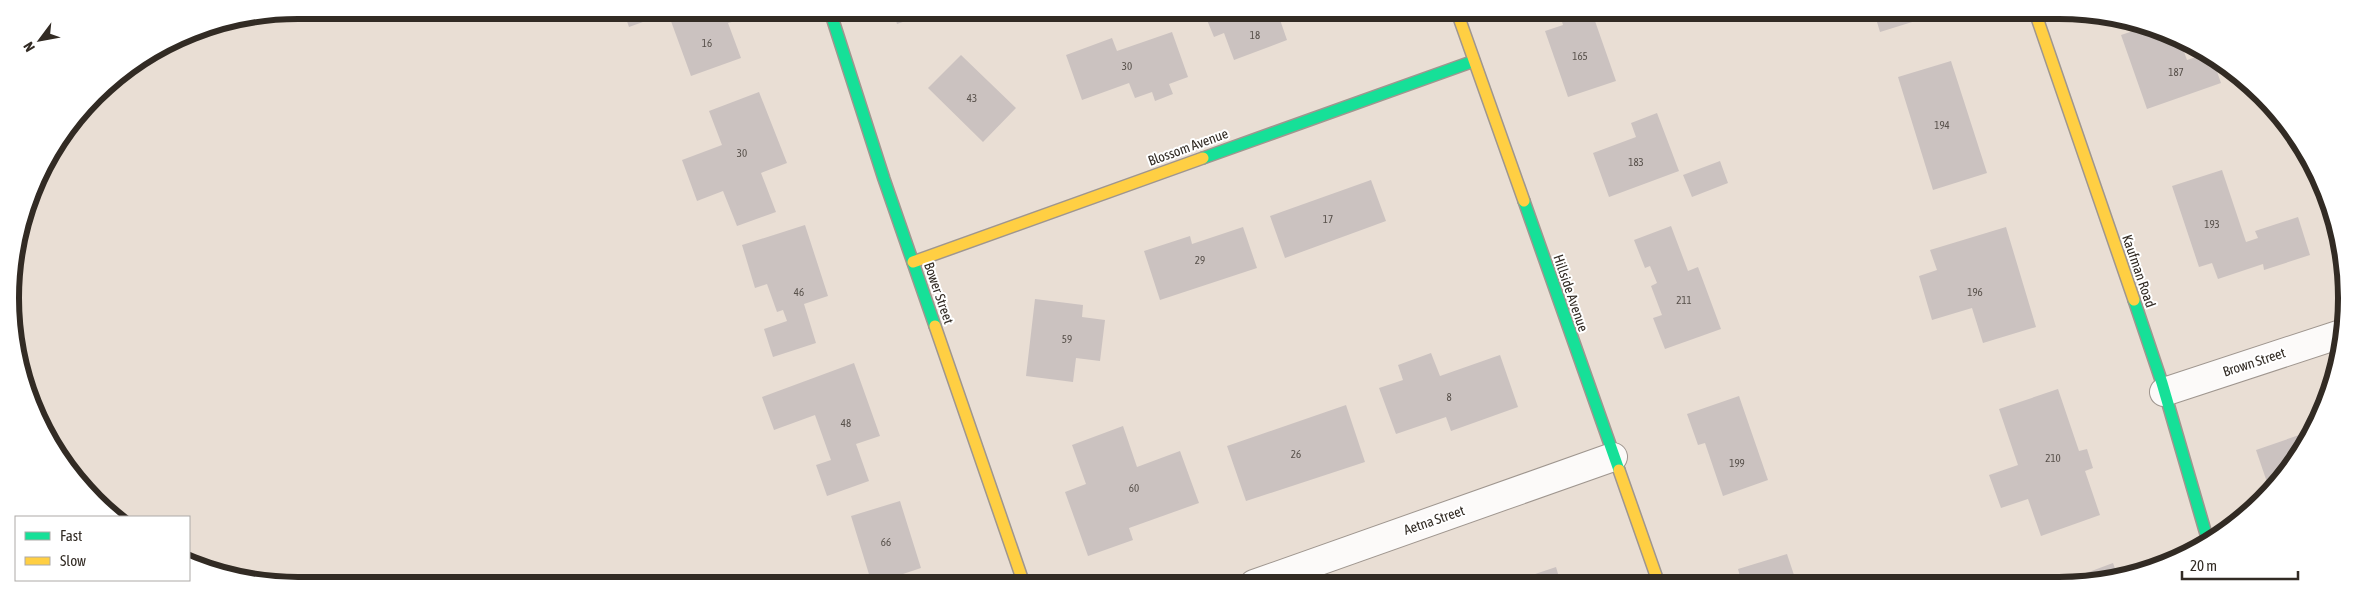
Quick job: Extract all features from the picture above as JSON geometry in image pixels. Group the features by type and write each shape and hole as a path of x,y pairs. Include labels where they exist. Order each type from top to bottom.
{"street":[{"name":"Bower Street","path":"833,19 912,262 1022,577"},
{"name":"Hillside Avenue","path":"1459,19 1656,577"},
{"name":"Kaufman Road","path":"2037,19 2164,392 2206,535"},
{"name":"Blossom Avenue","path":"912,262 1474,61"},
{"name":"Brown Street","path":"2164,392 2336,336"},
{"name":"Aetna Street","path":"1274,577 1614,457"}],"building":[{"path":"626,19 651,19 629,27"},
{"path":"670,19 734,19 735,21 728,23 741,58 691,76"},
{"path":"895,19 911,19 897,24"},
{"path":"1280,19 1287,40 1234,60 1224,33 1214,37 1207,20"},
{"path":"1561,19 1600,19 1595,21 1616,81 1568,97 1545,31 1563,25"},
{"path":"1876,19 1922,19 1880,32"},
{"path":"2136,30 2182,48 2187,60 2199,56 2215,67 2221,83 2147,109 2121,35"},
{"path":"1172,32 1188,77 1169,84 1173,94 1155,101 1152,92 1135,98 1129,83 1082,100 1066,55 1112,38 1117,51"},
{"path":"961,55 1016,108 983,142 928,88"},
{"path":"1951,61 1987,173 1933,190 1898,77"},
{"path":"759,92 787,163 761,173 776,212 737,226 723,191 697,201 682,160 722,145 709,111"},
{"path":"1657,113 1679,171 1609,197 1593,153 1636,137 1631,123"},
{"path":"1720,161 1728,183 1692,197 1683,175"},
{"path":"2222,170 2246,242 2258,238 2255,231 2298,217 2310,255 2264,270 2263,264 2218,279 2212,263 2199,267 2172,186"},
{"path":"1371,180 1386,221 1285,258 1270,216"},
{"path":"805,225 828,296 804,304 816,343 773,357 764,329 787,321 783,310 777,312 767,284 755,288 742,245"},
{"path":"1671,226 1688,271 1698,267 1721,329 1665,349 1653,318 1662,315 1651,286 1657,283 1650,266 1645,268 1634,240"},
{"path":"1243,227 1257,268 1160,300 1144,251 1190,236 1192,244"},
{"path":"2006,227 2036,327 1983,343 1972,308 1932,320 1919,276 1937,270 1930,250"},
{"path":"1035,299 1083,305 1082,317 1105,320 1100,361 1076,358 1073,382 1026,376"},
{"path":"1431,353 1440,376 1500,355 1518,407 1451,431 1446,417 1396,434 1379,388 1403,380 1398,365"},
{"path":"854,363 880,436 856,444 869,481 827,496 816,465 831,460 815,415 774,430 762,397"},
{"path":"2058,389 2079,451 2087,449 2093,468 2085,471 2100,515 2041,536 2028,499 2001,508 1989,475 2018,465 1999,409"},
{"path":"1739,396 1768,480 1723,496 1705,443 1698,445 1687,414"},
{"path":"1346,405 1365,462 1246,501 1227,446"},
{"path":"1123,426 1137,467 1180,451 1199,503 1129,528 1133,540 1088,556 1065,492 1086,484 1072,445"},
{"path":"2303,434 2281,468 2267,484 2256,450"},
{"path":"900,501 921,568 903,574 904,577 870,577 851,516"},
{"path":"1787,554 1795,577 1740,577 1738,569"},
{"path":"2113,563 2116,571 2095,575 2075,577"},
{"path":"1556,567 1559,577 1526,577"}],"traffic: fast":[{"path":"833,19 884,179 935,326"},
{"path":"1203,158 1474,61"},
{"path":"1524,201 1619,470"},
{"path":"2134,300 2162,383 2206,535"}],"traffic: slow":[{"path":"1459,19 1524,201"},
{"path":"2037,19 2134,300"},
{"path":"913,262 1203,158"},
{"path":"935,326 1022,577"},
{"path":"1619,470 1657,577"}]}
